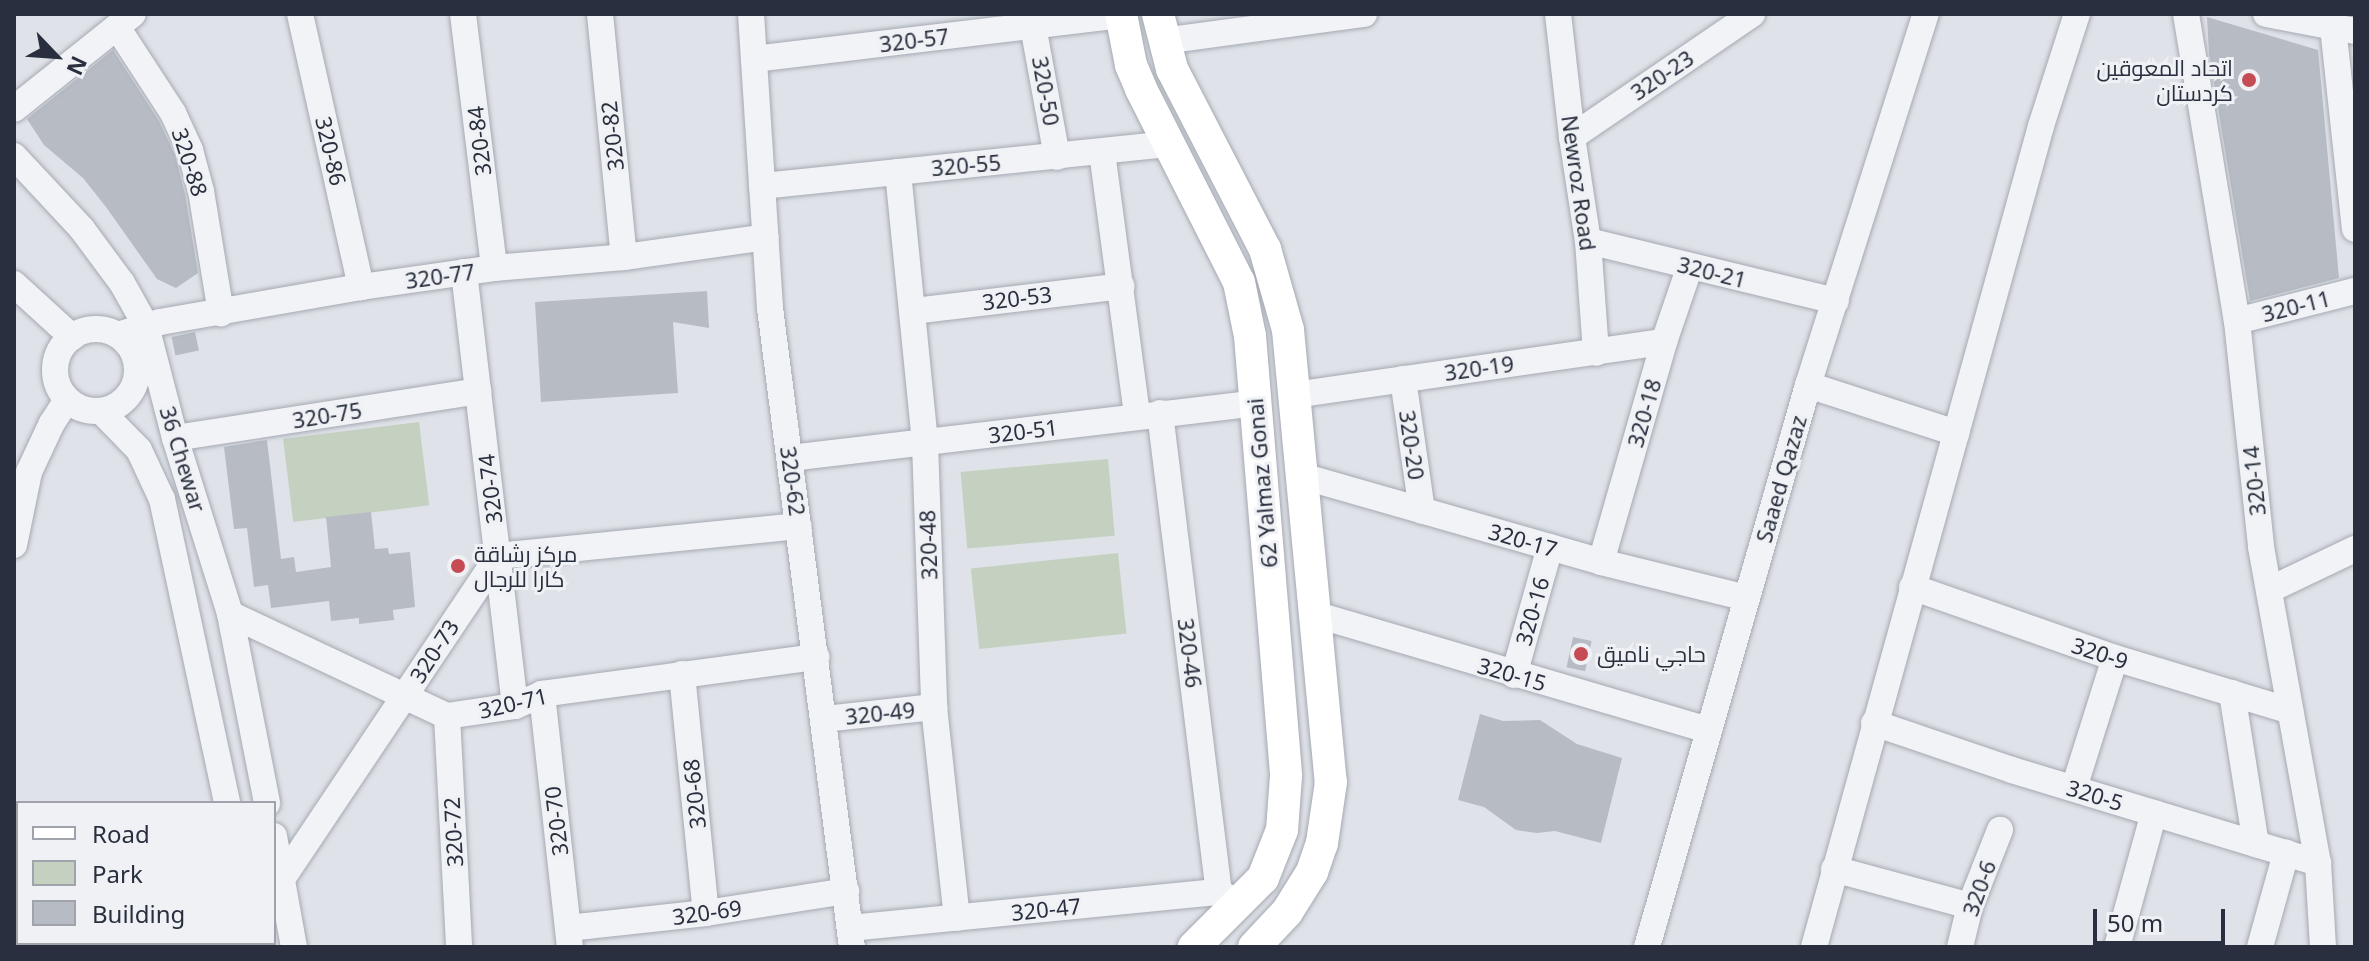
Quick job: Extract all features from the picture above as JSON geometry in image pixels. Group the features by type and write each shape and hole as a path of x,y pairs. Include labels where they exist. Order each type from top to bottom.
{"main road":[{"name":"62 Yalmaz Gonai","path":"1121,15 1131,65 1239,282 1250,336 1285,804 1275,853 1263,878 1229,898 1194,947"},
{"name":"62 Yalmaz Gonai","path":"1160,28 1172,69 1265,249 1288,330 1331,782 1325,833 1301,893 1254,947"},
{"path":"1197,198 1229,179"}],"street":[{"name":"320-86","path":"300,14 361,287"},
{"name":"320-84","path":"463,14 494,268"},
{"name":"320-82","path":"600,14 624,257"},
{"name":"320-62","path":"751,14 770,308 851,938"},
{"path":"1160,28 1364,14"},
{"name":"Newroz Road","path":"1558,14 1588,241 1596,353"},
{"name":"320-23","path":"1572,137 1752,14"},
{"name":"Saaed Qazaz","path":"1647,947 1808,385 1926,14"},
{"path":"1814,947 2041,126 2077,14"},
{"name":"320-14","path":"2186,14 2237,321 2261,547 2318,863 2323,947"},
{"path":"2266,14 2344,29 2355,229"},
{"name":"320-57","path":"754,59 1023,22 1121,15"},
{"path":"14,109 125,20"},
{"name":"320-88","path":"125,20 190,150 201,191 221,313"},
{"name":"320-50","path":"1023,22 1057,157"},
{"name":"320-55","path":"762,186 1169,144"},
{"name":"320-46","path":"1102,152 1122,286 1148,415 1229,898"},
{"name":"36 Chewar","path":"14,156 82,229 122,283 146,326 175,438 230,614 267,801"},
{"name":"320-48","path":"898,172 925,443 934,707 957,918"},
{"name":"320-77","path":"118,335 146,326 361,287 494,268 624,257 766,237"},
{"name":"320-21","path":"1588,241 1836,301"},
{"name":"320-18","path":"1601,562 1664,342 1690,266"},
{"name":"320-74","path":"464,272 515,706"},
{"path":"14,284 72,337"},
{"name":"320-53","path":"913,311 1122,286"},
{"name":"320-11","path":"2237,321 2355,291"},
{"path":"161,383 135,358 118,335 94,329 72,337 57,356 55,379 67,400 77,407 101,411 139,450 162,499 227,801"},
{"name":"320-19","path":"1294,395 1664,342"},
{"path":"101,411 126,398 137,372 135,358"},
{"name":"320-20","path":"1403,379 1422,511"},
{"path":"1808,385 1956,433"},
{"name":"320-75","path":"175,438 478,391"},
{"path":"14,545 18,494 67,400"},
{"name":"320-51","path":"790,458 1255,403"},
{"name":"320-17","path":"1302,476 1601,562 1746,598"},
{"path":"498,556 799,526"},
{"name":"320-16","path":"1514,675 1550,547"},
{"path":"2269,590 2355,549"},
{"name":"320-73","path":"282,879 498,556"},
{"name":"320-9","path":"1912,587 2115,658 2290,711"},
{"name":"320-71","path":"230,614 447,716 515,706 542,694 817,657"},
{"name":"320-15","path":"1317,615 1707,730"},
{"path":"2074,788 2115,658"},
{"name":"320-68","path":"682,674 706,913"},
{"path":"2232,693 2256,844"},
{"name":"320-70","path":"542,694 569,938"},
{"name":"320-49","path":"825,719 934,707"},
{"name":"320-72","path":"447,716 459,947"},
{"name":"320-5","path":"1874,723 2318,863"},
{"path":"2117,947 2154,813"},
{"name":"320-6","path":"1960,947 1970,906 2000,830"},
{"path":"276,847 294,947"},
{"path":"2260,947 2286,853"},
{"path":"1834,869 1970,906"},
{"name":"320-69","path":"569,938 846,891"},
{"name":"320-47","path":"851,938 957,918 1229,898"}],"green space":[{"path":"419,422 429,505 293,522 283,439"},
{"path":"1108,459 1115,536 967,549 961,472"},
{"path":"1118,553 1126,634 979,649 971,568"}],"building":[{"path":"2207,17 2318,50 2339,278 2250,301 2209,53"},
{"path":"113,50 159,121 175,155 198,273 176,288 157,279 83,178 44,145 27,119"},
{"path":"707,291 709,328 673,322 678,393 541,402 535,302"},
{"path":"195,332 199,351 175,356 172,337"},
{"path":"267,440 281,559 294,557 296,572 331,567 326,517 371,512 375,549 388,548 389,554 410,552 415,607 393,610 394,620 359,624 359,618 331,621 329,601 271,608 268,585 254,587 247,528 234,529 224,447"},
{"name":"حاجي ناميق","path":"1573,637 1592,641 1585,671 1567,667"},
{"path":"1480,714 1503,721 1540,720 1577,744 1622,758 1601,843 1555,831 1537,833 1516,830 1484,807 1458,800"}],"place":[{"name":"اتحاد المعوقین کردستان","path":"2249,80"},
{"name":"مركز رشاقة كارا للرجال","path":"458,566"},
{"name":"حاجي ناميق","path":"1581,654"}]}
